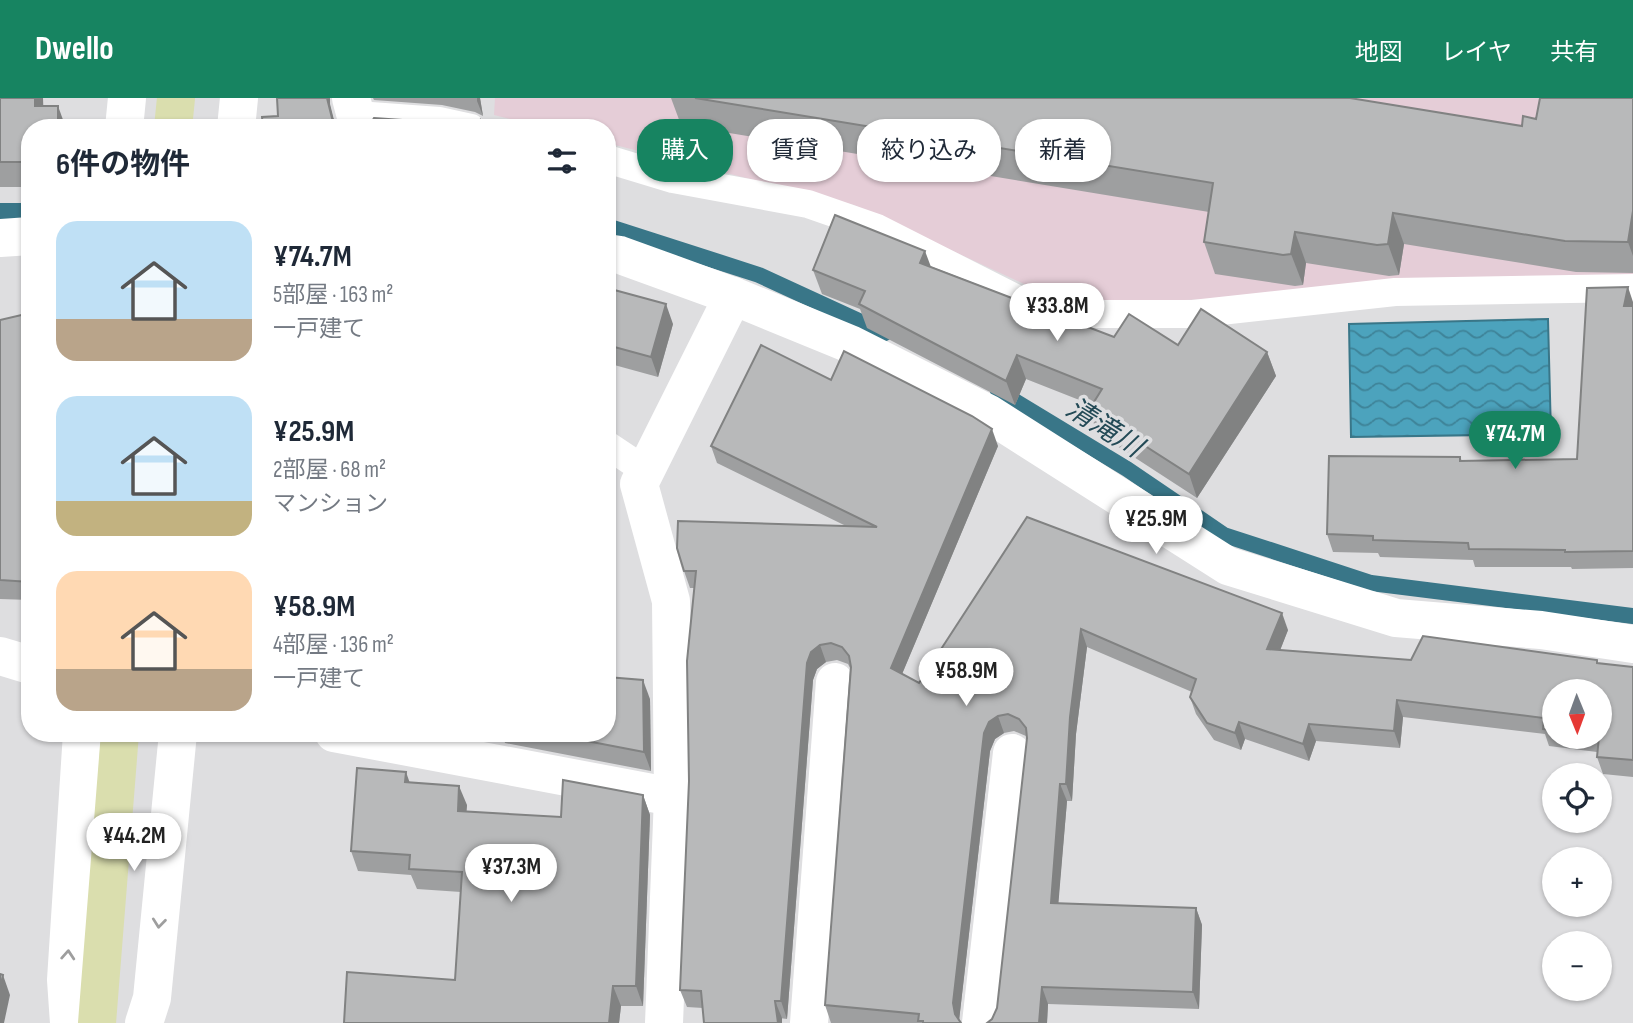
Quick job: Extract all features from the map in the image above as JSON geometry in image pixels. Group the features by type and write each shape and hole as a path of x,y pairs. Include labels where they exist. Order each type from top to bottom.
{"main road":[{"path":"174,119 176,98"},
{"path":"97,1023 119,742"}],"street":[{"path":"125,119 127,98"},
{"path":"237,119 239,98"},
{"path":"0,238 21,237"},
{"path":"616,254 733,296 850,344 989,414 1228,566 1396,618 1541,630 1633,643"},
{"path":"664,1023 673,797 671,601 639,484 733,296"},
{"path":"0,656 21,662"},
{"path":"809,1023 835,682"},
{"path":"69,1023 66,980 81,742"},
{"path":"144,1023 152,998 177,742"},
{"path":"382,742 673,797"},
{"path":"981,1023 1012,753"}],"lane":[{"path":"356,114 415,119"},
{"path":"616,162 673,179 808,204 877,228 1025,303 1090,314 1193,314 1395,292 1633,288"},
{"path":"616,451 646,471"}],"shaded area":[{"path":"495,98 1633,98 1633,285 1067,304 854,205 762,182 843,182 843,119 747,119 747,178 733,175 733,119 637,119 637,151 616,145 616,119 510,119 494,115"}],"water":[{"path":"1548,319 1551,434 1351,437 1349,324"}],"building":[{"path":"0,98 35,98 35,106 58,106 58,119 21,119 21,162 0,162"},
{"path":"277,98 327,98 333,119 262,119 278,116"},
{"path":"695,98 1350,98 1522,126 1523,116 1536,119 1540,98 1633,98 1633,211 1628,242 1565,241 1393,213 1388,244 1377,245 1295,232 1291,254 1283,255 1204,242 1213,183 1111,166 1111,119 1015,119 1015,151 1001,148 1001,119 857,119 857,125 843,122 843,119 823,119"},
{"path":"835,215 925,251 920,263 1114,337 1129,314 1178,345 1201,309 1267,352 1189,474 1089,410 1102,389 1017,355 1006,381 859,304 865,291 813,270"},
{"path":"1628,287 1624,306 1633,306 1633,551 1469,549 1468,543 1373,540 1373,536 1327,534 1329,456 1460,457 1460,461 1577,459 1587,288"},
{"path":"616,290 666,304 651,357 616,347"},
{"path":"21,315 21,581 0,580 0,320"},
{"path":"761,345 831,380 844,351 972,416 992,429 891,668 919,683 1027,517 1282,613 1267,649 1411,660 1423,636 1633,667 1633,760 1597,757 1598,749 1612,749 1612,679 1542,679 1542,718 1397,700 1394,731 1309,724 1303,744 1239,722 1235,733 1207,723 1190,697 1196,679 1081,629 1070,717 1066,784 1060,784 1051,903 1196,908 1193,992 1042,987 1039,1023 987,1023 997,1008 1027,738 1026,728 1019,719 1008,714 989,722 984,733 953,1003 955,1014 961,1023 923,1023 918,1021 919,1014 825,1005 851,667 849,656 842,647 831,643 820,645 811,652 807,663 781,1001 775,1001 778,1023 704,1023 701,991 680,990 689,781 687,661 696,571 684,571 677,548 678,521 877,527 711,446"},
{"path":"616,678 643,680 644,752 592,742 616,742"},
{"path":"357,768 406,772 405,782 459,786 458,811 561,817 563,780 643,795 636,986 613,986 609,1023 344,1023 347,972 455,980 462,872 409,869 410,855 351,851"}],"waterway":[{"name":"清滝川","path":"0,211 21,211"},
{"name":"清滝川","path":"616,229 759,275 885,333"},
{"name":"清滝川","path":"998,391 1127,469 1224,535 1371,583 1633,616"}]}
